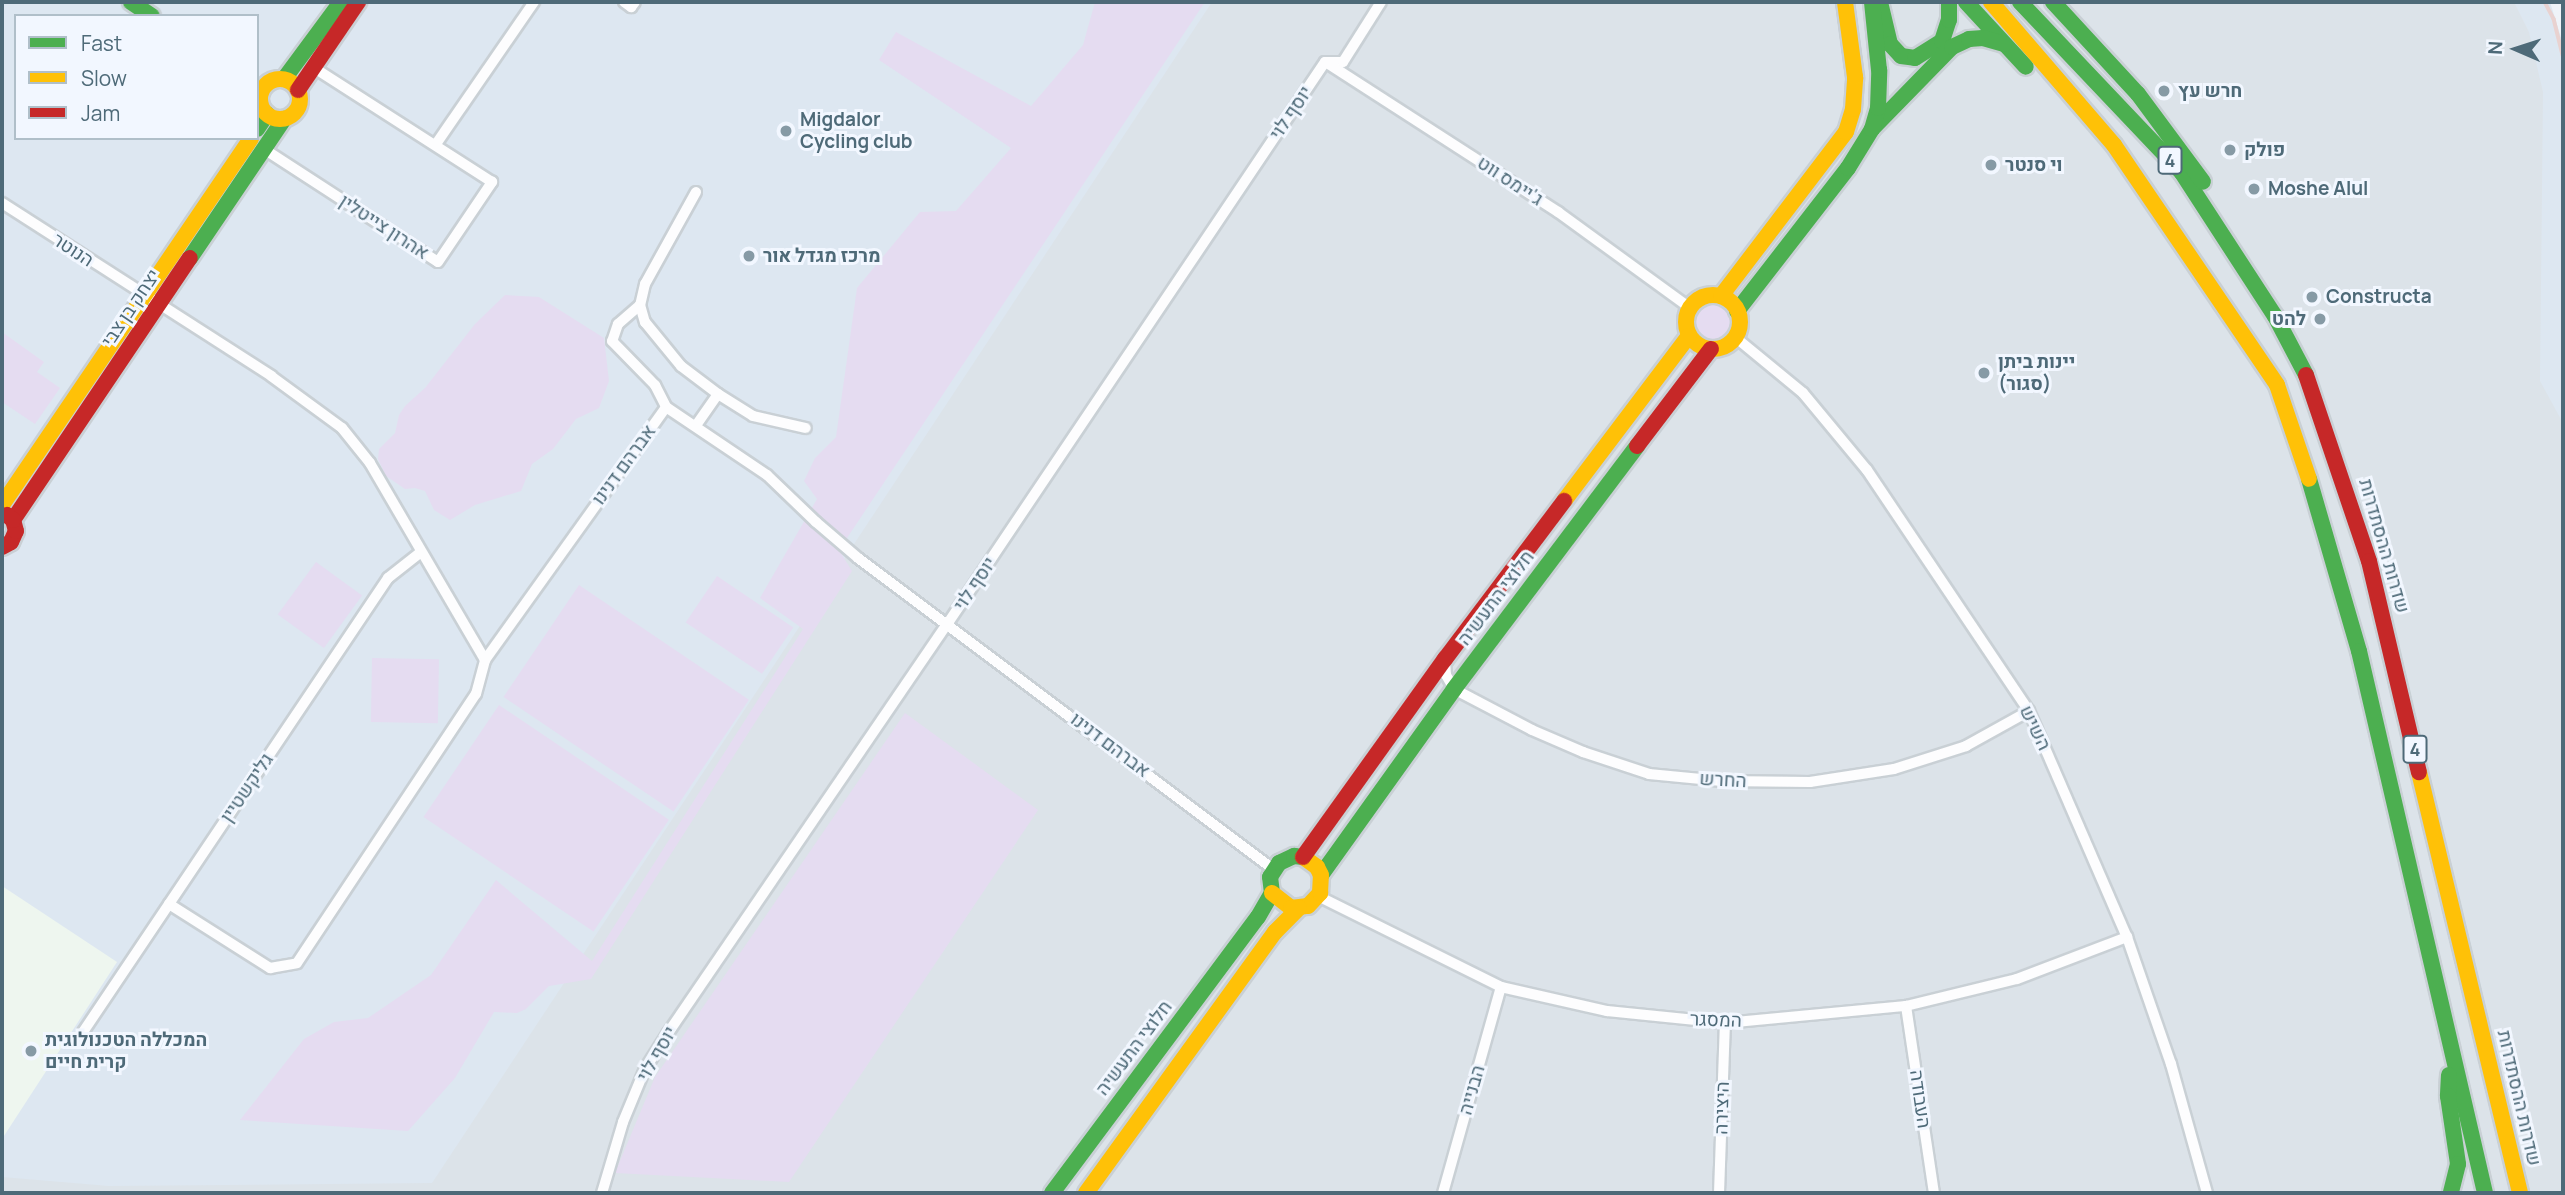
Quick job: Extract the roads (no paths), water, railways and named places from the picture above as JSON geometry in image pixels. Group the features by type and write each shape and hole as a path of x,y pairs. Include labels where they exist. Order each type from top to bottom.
{"main road":[{"path":"131,2 149,14"},
{"path":"284,79 341,2"},
{"path":"298,90 284,79 274,80 259,89 261,104 267,114 284,118 298,108 298,90 358,2"},
{"path":"1721,296 1846,132 1853,109 1855,78 1846,2"},
{"path":"1865,2 1872,21"},
{"path":"1872,2 1879,70 1878,108 1872,129"},
{"path":"1880,2 1890,44 1901,56 1915,58 1935,48 1945,35 1949,2"},
{"path":"1966,2 2099,142 2133,183 2176,243 2216,307 2306,472"},
{"name":"4","path":"1991,2 2021,41 2114,145 2277,386 2306,472 2359,651 2411,865 2484,1193"},
{"name":"שדרות ההסתדרות","path":"2020,2 2042,22 2182,173 2275,316 2312,387 2369,561 2520,1193"},
{"path":"2053,2 2138,93 2188,157 2222,212 2275,316"},
{"path":"1737,311 1848,168 1872,129 1952,47 1975,38 1989,39 2005,45"},
{"path":"259,126 267,114"},
{"name":"יצחק בן צבי","path":"2,505 144,296 257,144 284,118"},
{"name":"יצחק בן צבי","path":"2,547 14,537 7,517 158,305 257,144"},
{"path":"1711,349 1700,346 1689,336 1686,319 1690,308 1707,295 1721,296 1731,302 1737,311 1740,324 1735,337"},
{"name":"חלוצי התעשיה","path":"1303,857 1446,659 1689,336"},
{"name":"חלוצי התעשיה","path":"1318,896 1321,875 1454,689 1711,349 1722,348 1735,337"},
{"path":"2383,817 2411,865"},
{"path":"1273,869 1286,858 1303,857 1311,861 1321,875"},
{"name":"חלוצי התעשיה","path":"1052,1193 1258,917 1272,893 1270,877 1273,869"},
{"path":"1272,893 1283,905 1299,908"},
{"path":"1086,1193 1275,932 1299,908 1318,896"},
{"path":"2451,1048 2448,1096 2458,1164 2451,1193"},
{"path":"2484,1193 2501,1193"}],"street":[{"path":"436,144 534,2"},
{"path":"624,2 631,7 635,2"},
{"name":"יוסף לוי","path":"602,1193 623,1122 645,1069 1325,62 1343,62 1381,2"},
{"name":"ג'יימס ווט","path":"1325,62 1558,212 1690,308"},
{"name":"אהרון צייטלין","path":"257,144 438,262 492,182 313,68"},
{"path":"696,192 645,284 640,304 645,323 681,366 718,394 753,416 806,428"},
{"name":"הנוטר","path":"2,204 144,296"},
{"path":"144,296 271,376 342,428 370,463 485,660"},
{"path":"640,304 618,324 612,341 655,385 666,407"},
{"name":"השיש","path":"1735,337 1803,393 1860,461 2029,712 2127,937 2171,1064 2207,1193"},
{"path":"696,425 718,394"},
{"name":"אברהם דנינו","path":"169,904 270,968 297,964 475,694 485,660 666,407 767,475 858,558 1273,869"},
{"name":"גליקשטיין","path":"83,1032 388,578 421,552"},
{"path":"1446,659 1446,675 1454,689"},
{"name":"החרש","path":"1454,689 1532,730 1583,752 1649,774 1723,781 1810,782 1894,769 1966,746 2029,712"},
{"name":"המסגר","path":"1318,896 1502,987 1607,1011 1725,1023 1906,1006 2017,979 2127,937"},
{"name":"הבנייה","path":"1443,1193 1502,987"},
{"name":"העבודה","path":"1906,1006 1934,1193"},
{"name":"היצירה","path":"1718,1193 1725,1023"}],"waterway":[{"path":"2545,2 2554,19 2563,55"}],"place":[{"name":"חרש עץ","path":"2164,91"},
{"name":"Migdalor Cycling club","path":"786,131"},
{"name":"פולק","path":"2230,150"},
{"name":"וי סנטר","path":"1991,165"},
{"name":"Moshe Alul","path":"2254,189"},
{"name":"מרכז מגדל אור","path":"749,256"},
{"name":"Constructa","path":"2312,297"},
{"name":"להט","path":"2320,319"},
{"name":"יינות ביתן (סגור)","path":"1984,373"},
{"name":"המכללה הטכנולוגית קרית חיים","path":"31,1051"}]}
